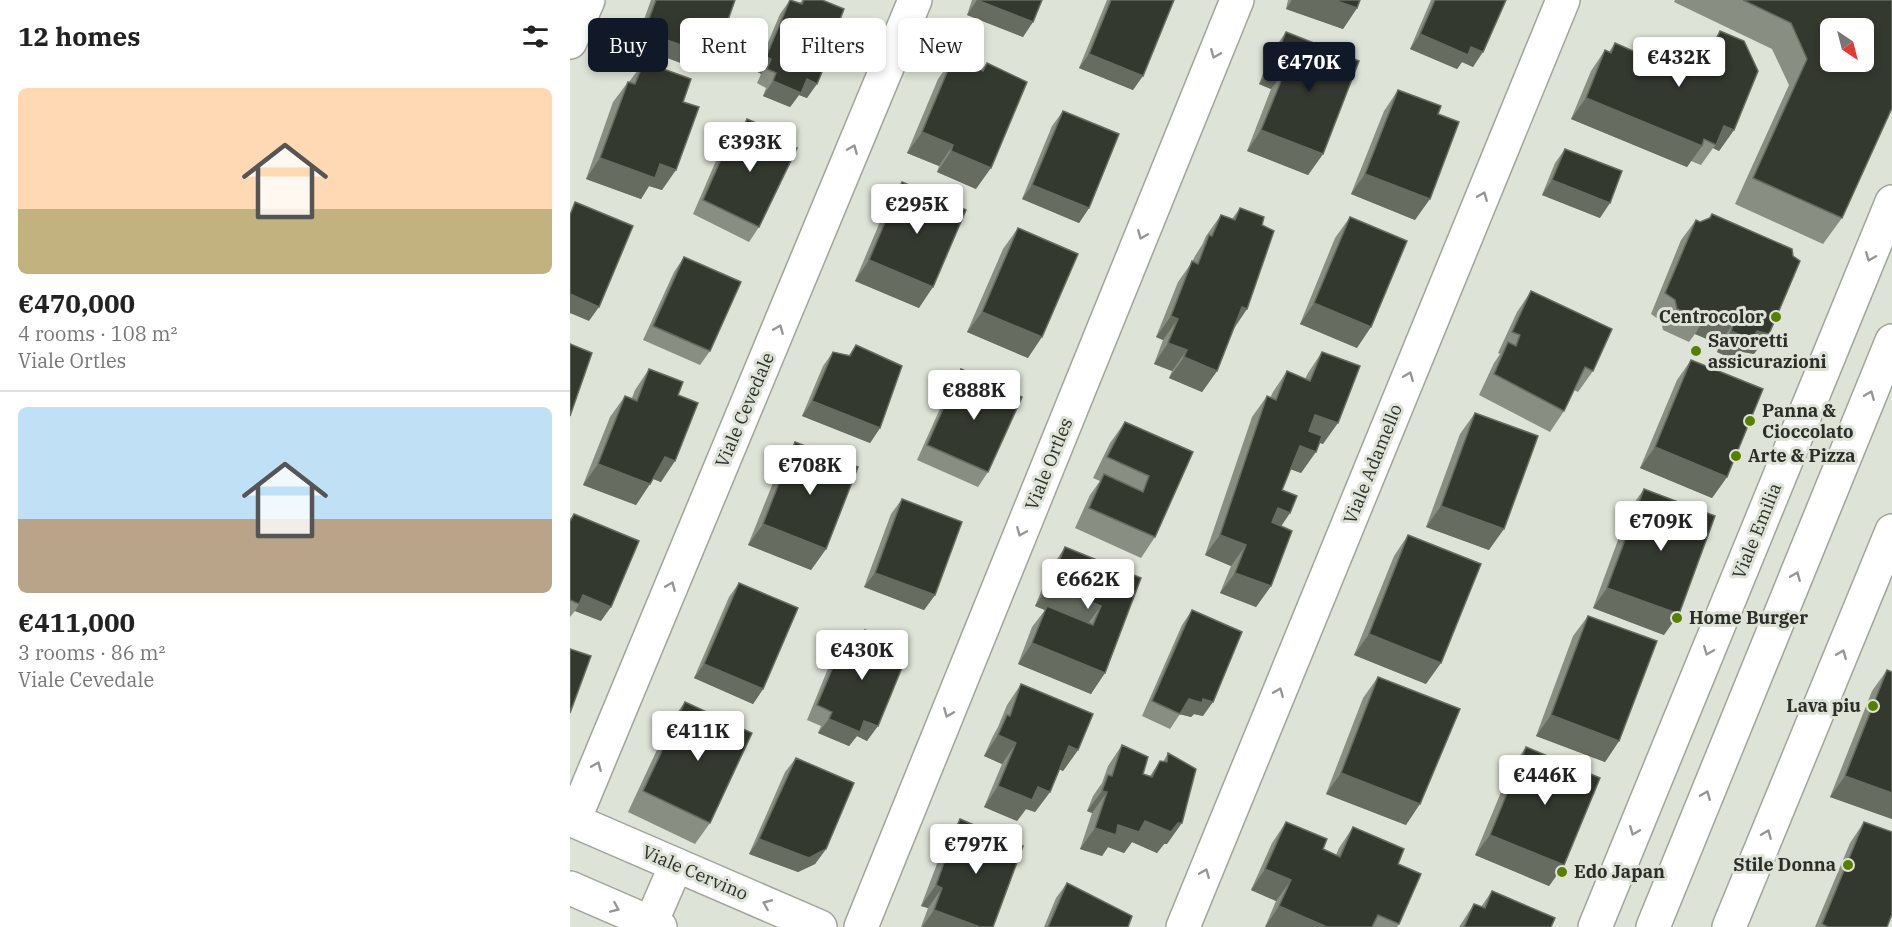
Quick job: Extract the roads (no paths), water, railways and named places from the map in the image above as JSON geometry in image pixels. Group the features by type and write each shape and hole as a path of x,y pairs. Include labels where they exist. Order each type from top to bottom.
{"street":[{"path":"570,42 588,0"},
{"name":"Viale Cevedale","path":"572,820 915,0"},
{"name":"Viale Ortles","path":"861,927 1237,0"},
{"name":"Viale Adamello","path":"1183,927 1563,0"},
{"name":"Viale Emilia","path":"1595,927 1892,202"},
{"path":"1653,927 1892,341"},
{"path":"1729,927 1892,531"},
{"name":"Viale Cervino","path":"572,820 820,927"},
{"path":"570,888 656,925 676,865"}],"place":[{"name":"Centrocolor","path":"1776,317"},
{"name":"Savoretti assicurazioni","path":"1696,351"},
{"name":"Panna & Cioccolato","path":"1750,421"},
{"name":"Arte & Pizza","path":"1736,456"},
{"name":"Home Burger","path":"1677,618"},
{"name":"Lava piu","path":"1873,706"},
{"name":"Stile Donna","path":"1848,865"},
{"name":"Edo Japan","path":"1562,872"}]}
